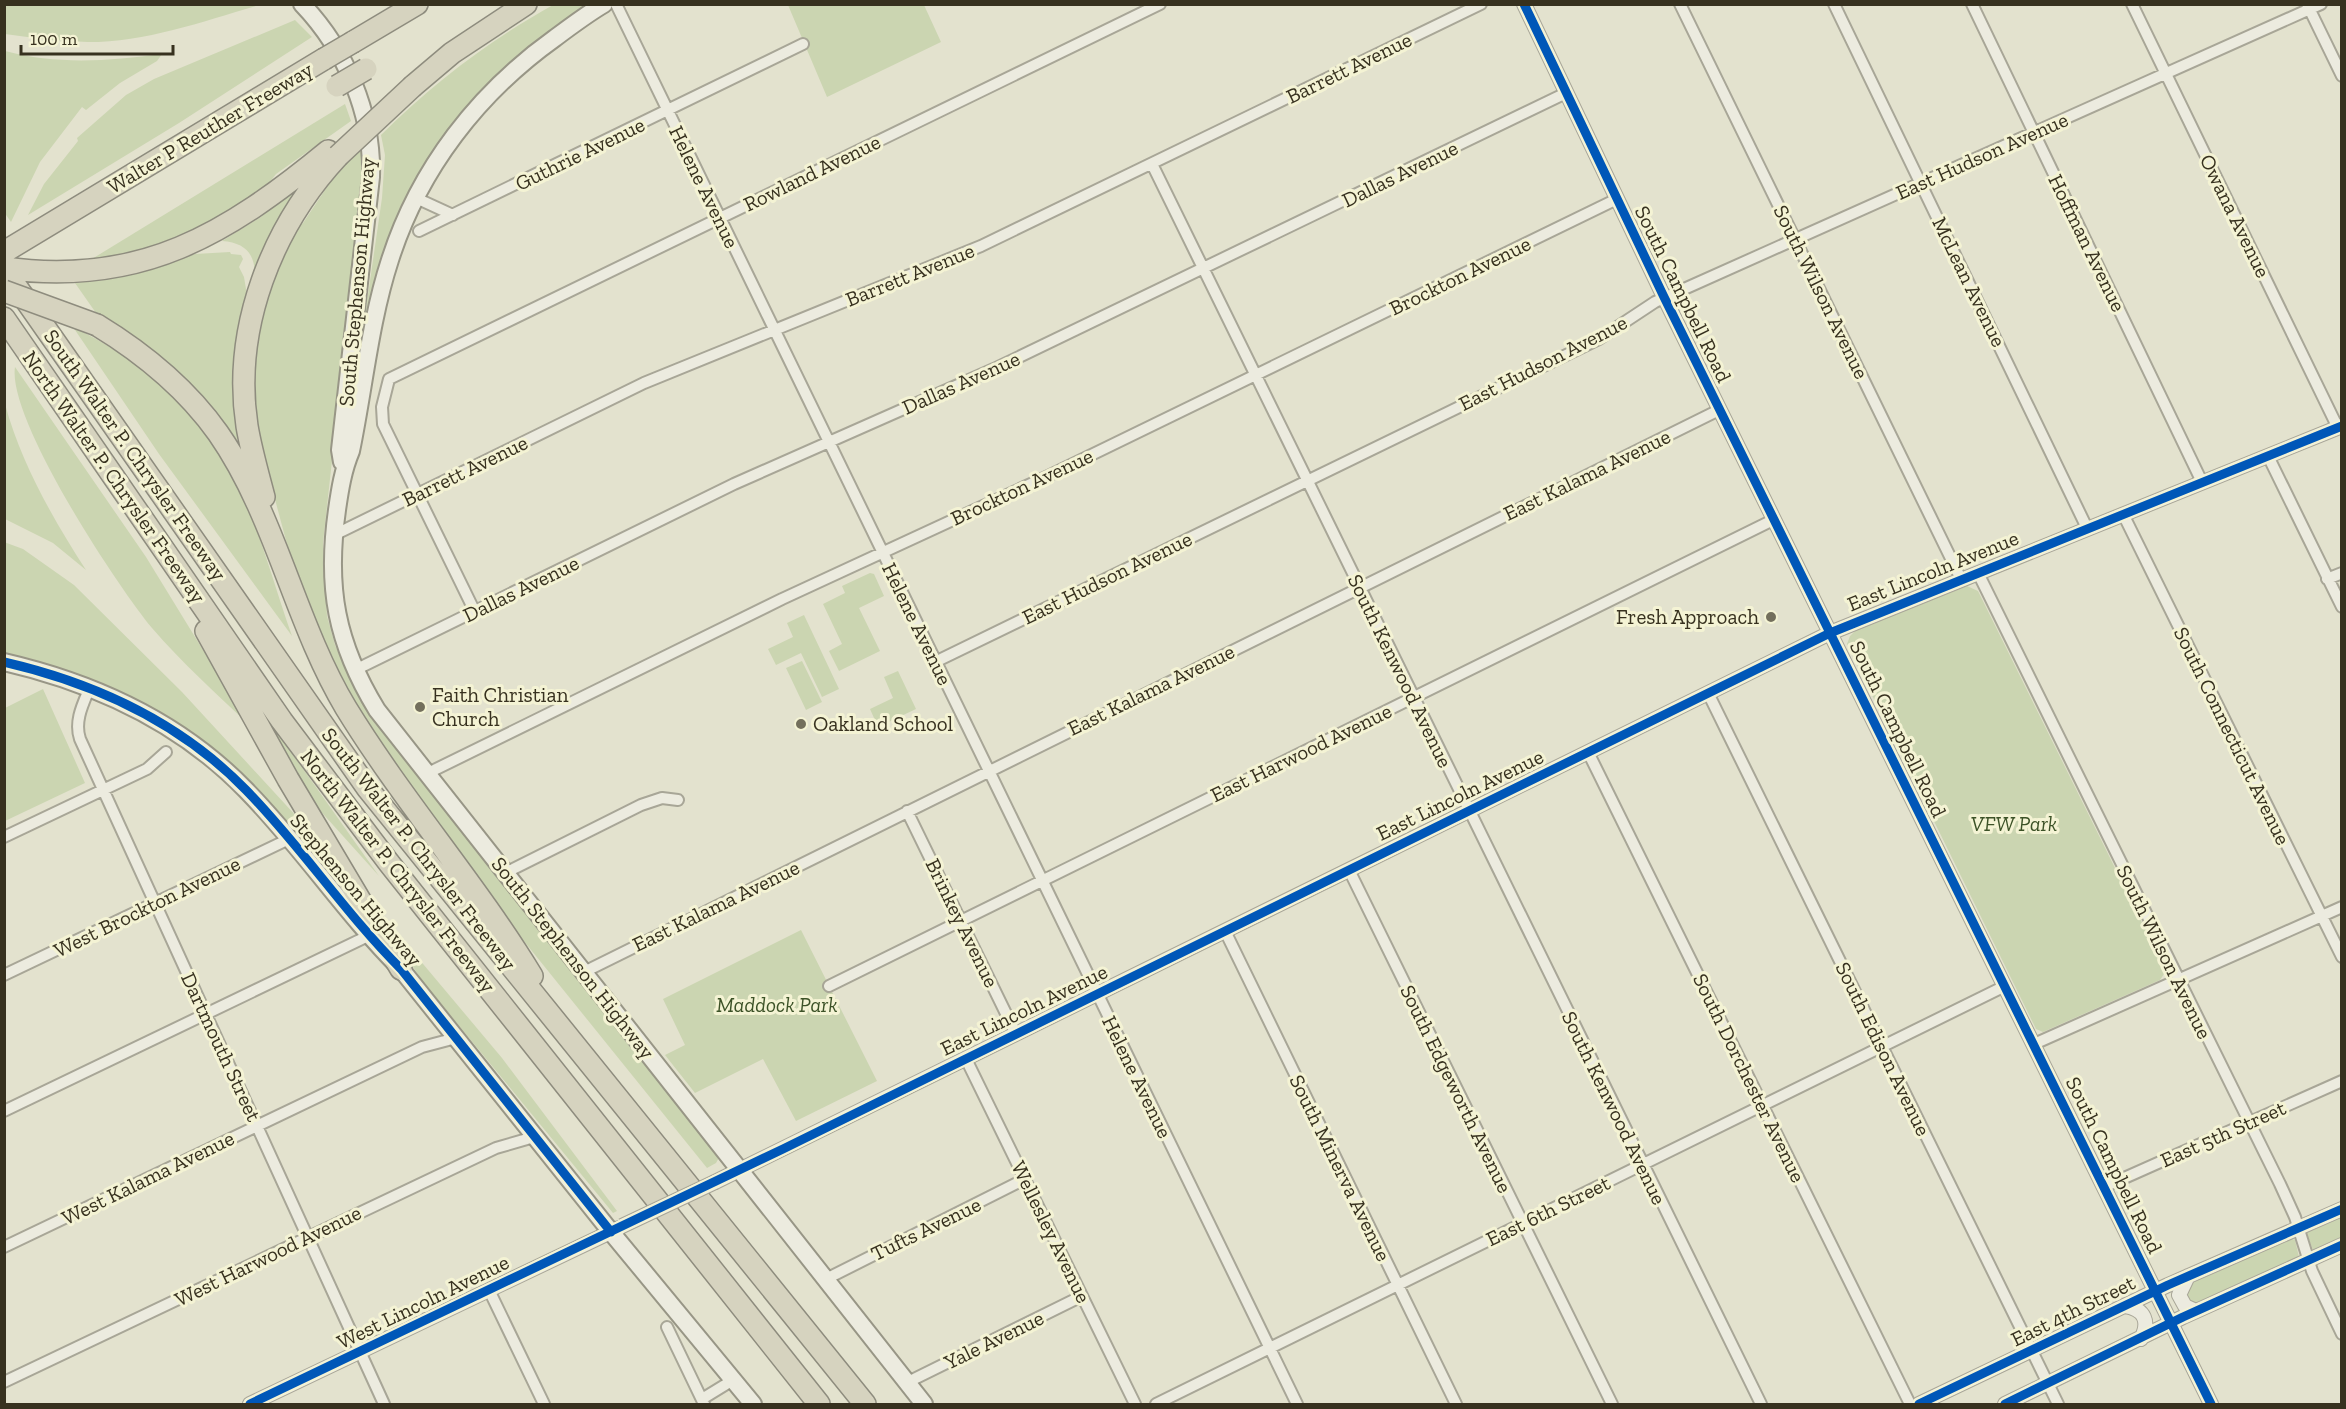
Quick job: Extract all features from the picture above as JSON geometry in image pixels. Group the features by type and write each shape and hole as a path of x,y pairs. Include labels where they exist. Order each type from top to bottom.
{"highway":[{"name":"Walter P Reuther Freeway","path":"4,252 417,4"},
{"path":"4,269 26,271 91,269 167,254 208,237 335,152 452,53 526,4"},
{"name":"Walter P Reuther Freeway","path":"337,86 366,69"},
{"path":"282,568 247,425 244,385 248,336 254,302 278,239 335,152"},
{"name":"South Walter P. Chrysler Freeway","path":"4,269 361,779 865,1404"},
{"path":"4,291 97,325 126,342 162,372 200,410 218,434 257,505 318,657 347,709 521,957 576,1048"},
{"name":"North Walter P. Chrysler Freeway","path":"4,318 282,721 389,863 819,1404"},
{"path":"158,541 288,779 401,969"}],"main road":[{"name":"South Stephenson Highway","path":"302,4 335,46 352,81 363,111 370,151 371,177 340,450 344,468"},
{"name":"South Stephenson Highway","path":"604,4 526,60 469,115 444,149 400,231 383,284 351,451 344,468 331,563 337,618 354,670 377,710 924,1404"},
{"name":"Stephenson Highway","path":"4,662 90,687 151,716 204,753 247,790 368,936 401,969 534,1137 617,1229 753,1404"}],"street":[{"name":"Helene Avenue","path":"616,4 1297,1404"},
{"name":"Rowland Avenue","path":"418,495 383,424 385,387 393,375 1160,4"},
{"name":"Barrett Avenue","path":"334,534 644,383 981,246 1481,4"},
{"name":"South Campbell Road","path":"1524,4 1719,410 2211,1404"},
{"name":"South Wilson Avenue","path":"1680,4 1961,579"},
{"name":"McLean Avenue","path":"1834,4 2087,528"},
{"name":"Hoffman Avenue","path":"1972,4 2202,482"},
{"name":"Owana Avenue","path":"2132,4 2340,427"},
{"name":"East Hudson Avenue","path":"935,662 1599,339 1664,297 2034,133 2308,7 2320,4"},
{"path":"2308,7 2342,76"},
{"name":"Guthrie Avenue","path":"419,231 803,44"},
{"name":"Dallas Avenue","path":"354,670 734,484 994,369 1566,93"},
{"name":"South Kenwood Avenue","path":"1152,164 1761,1404"},
{"path":"416,198 453,215"},
{"name":"Brockton Avenue","path":"426,774 1617,199"},
{"name":"East Kalama Avenue","path":"584,972 1719,410"},
{"name":"East Lincoln Avenue","path":"617,1229 1830,633 2340,427"},
{"path":"2268,456 2342,607"},
{"path":"418,495 475,612"},
{"name":"South Connecticut Avenue","path":"2123,514 2342,957"},
{"name":"East Harwood Avenue","path":"829,986 1773,520"},
{"name":"South Wilson Avenue","path":"1978,573 2295,1217 2312,1271 2342,1334"},
{"path":"2327,579 2342,573"},
{"name":"Dartmouth Street","path":"90,687 77,727 384,1404"},
{"name":"South Edison Avenue","path":"1708,693 2058,1404"},
{"path":"4,837 147,769 166,752"},
{"name":"South Dorchester Avenue","path":"1588,752 1910,1404"},
{"path":"505,873 641,805 662,798 678,800"},
{"name":"Brinkey Avenue","path":"908,811 1016,1034"},
{"name":"West Brockton Avenue","path":"4,975 289,839"},
{"name":"South Edgeworth Avenue","path":"1349,870 1612,1404"},
{"path":"2034,1044 2342,907"},
{"name":"South Minerva Avenue","path":"1225,931 1456,1404"},
{"path":"4,1111 368,936"},
{"name":"East 6th Street","path":"1156,1404 2005,986"},
{"name":"West Kalama Avenue","path":"4,1247 422,1047 456,1038"},
{"name":"Wellesley Avenue","path":"966,1059 1135,1404"},
{"name":"East 5th Street","path":"2104,1187 2342,1082"},
{"name":"West Harwood Avenue","path":"4,1382 496,1148 534,1137"},
{"name":"Tufts Avenue","path":"826,1279 1025,1179"},
{"name":"East 4th Street","path":"1919,1404 2155,1291 2342,1209"},
{"name":"West Lincoln Avenue","path":"250,1404 617,1229"},
{"path":"2005,1404 2196,1311 2342,1245"},
{"path":"2188,1276 2179,1295 2185,1306 2196,1311"},
{"path":"489,1290 544,1404"},
{"name":"Yale Avenue","path":"906,1383 1082,1296"},
{"path":"2126,1306 2138,1309 2145,1317 2146,1329 2140,1339"},
{"path":"667,1327 703,1402 733,1380"}],"green space":[{"path":"4,5 259,5 153,35 88,42 5,34"},
{"path":"553,5 590,5 539,41 408,195 384,255 368,328 363,329 382,198 385,155 381,135 462,64"},
{"path":"788,5 924,5 941,42 827,97"},
{"path":"295,20 312,37 179,123 28,215 44,184 78,141 77,138 126,95 154,79"},
{"path":"5,51 63,60 162,54 157,61 120,83 86,110 82,107 40,162 11,222 4,212"},
{"path":"345,104 351,121 276,174 260,195 168,245 87,262"},
{"path":"362,147 363,177 323,543 327,616 335,645 356,692 376,722 682,1112 721,1154 716,1163 707,1168 515,930 369,728 329,661 295,574 265,462 257,420 252,376 257,335 267,293 295,228 303,223 339,169"},
{"path":"296,188 301,191 255,281 254,264 249,252 231,242 222,241 261,217"},
{"path":"230,252 241,255 243,259 239,267 244,277 248,301 237,443 175,370 138,338 96,313 75,283 137,273 195,254"},
{"path":"73,327 119,353 161,384 197,422 213,443 238,485 247,506 292,636 159,454"},
{"path":"15,367 146,557 249,725 163,641 136,607 91,541 67,501 28,424 17,391"},
{"path":"5,404 20,448 39,490 86,570 53,543 5,519"},
{"path":"4,542 23,549 74,585 182,692 308,829 344,891 276,812 149,707 111,687 32,659 5,654"},
{"path":"870,573 874,574 884,596 859,608 880,651 839,671 829,651 842,644 823,604 845,593 842,586"},
{"name":"VFW Park","path":"1967,586 1978,591 2164,967 2164,974 2160,980 2043,1032 2036,1029 1847,644 1850,636 1856,630"},
{"path":"804,615 839,689 822,697 801,653 776,665 768,649 793,637 787,623"},
{"path":"802,661 822,702 806,710 786,668"},
{"path":"898,671 916,709 878,727 870,709 893,698 884,677"},
{"path":"43,689 85,783 5,821 5,708"},
{"path":"257,704 379,876 306,795"},
{"path":"366,896 502,1058 617,1211 613,1213 423,982"},
{"name":"Maddock Park","path":"801,930 877,1081 796,1121 763,1059 695,1093 665,1055 685,1045 663,999"},
{"path":"2341,1214 2341,1239 2316,1251 2313,1250 2306,1232"},
{"path":"2289,1238 2295,1240 2299,1257 2197,1304 2190,1304 2183,1290 2186,1285"}],"cycle path":[{"path":"1524,4 1664,297 2211,1404"},
{"path":"250,1404 783,1149 1830,633 2342,426"},
{"path":"4,662 71,681 135,709 194,745 221,766 266,811 361,925 401,969 611,1232"},
{"path":"1919,1404 2168,1285 2342,1209"},
{"path":"2005,1404 2183,1317 2342,1245"}],"place":[{"name":"Fresh Approach","path":"1771,617"},
{"name":"Faith Christian Church","path":"420,707"},
{"name":"Oakland School","path":"801,724"}]}
